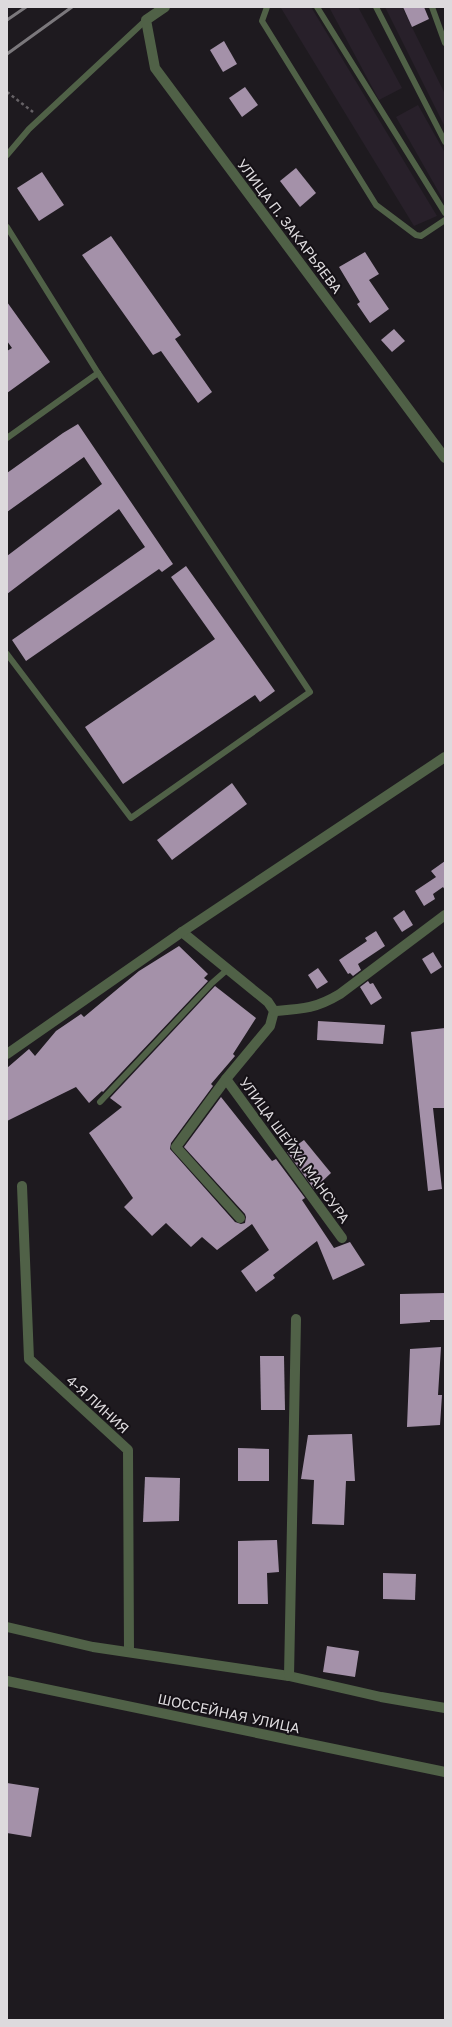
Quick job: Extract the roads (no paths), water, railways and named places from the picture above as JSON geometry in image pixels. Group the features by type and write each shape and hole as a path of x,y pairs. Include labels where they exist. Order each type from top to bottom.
{"street":[{"path":"146,20 165,7"},
{"name":"УЛИЦА П. ЗАКАРЬЯЕВА","path":"146,20 155,68 445,458"},
{"path":"7,1054 182,932 445,756"},
{"path":"182,932 268,1002 274,1011 307,1008 323,1004 445,915"},
{"name":"УЛИЦА ШЕЙХА МАНСУРА","path":"240,1218 176,1147 226,1079 270,1026 274,1011"},
{"name":"УЛИЦА ШЕЙХА МАНСУРА","path":"226,1079 342,1238"},
{"name":"4-Я ЛИНИЯ","path":"22,1186 28,1359 128,1450 129,1652"},
{"path":"288,1676 296,1319"},
{"path":"7,1627 93,1647 288,1676 381,1697 445,1708"},
{"name":"ШОССЕЙНАЯ УЛИЦА","path":"7,1681 445,1772"}],"lane":[{"path":"267,7 262,21 376,205 416,235 421,236 445,220"},
{"path":"317,7 445,213"},
{"path":"376,7 445,142"},
{"path":"432,7 445,43"},
{"path":"7,155 41,118 146,20"},
{"path":"7,227 98,374 310,692 131,818 7,654"},
{"path":"7,438 98,374"},
{"path":"100,1102 212,983 228,969"}],"railway":[{"path":"7,20 26,7"},
{"path":"7,54 72,7"}]}
